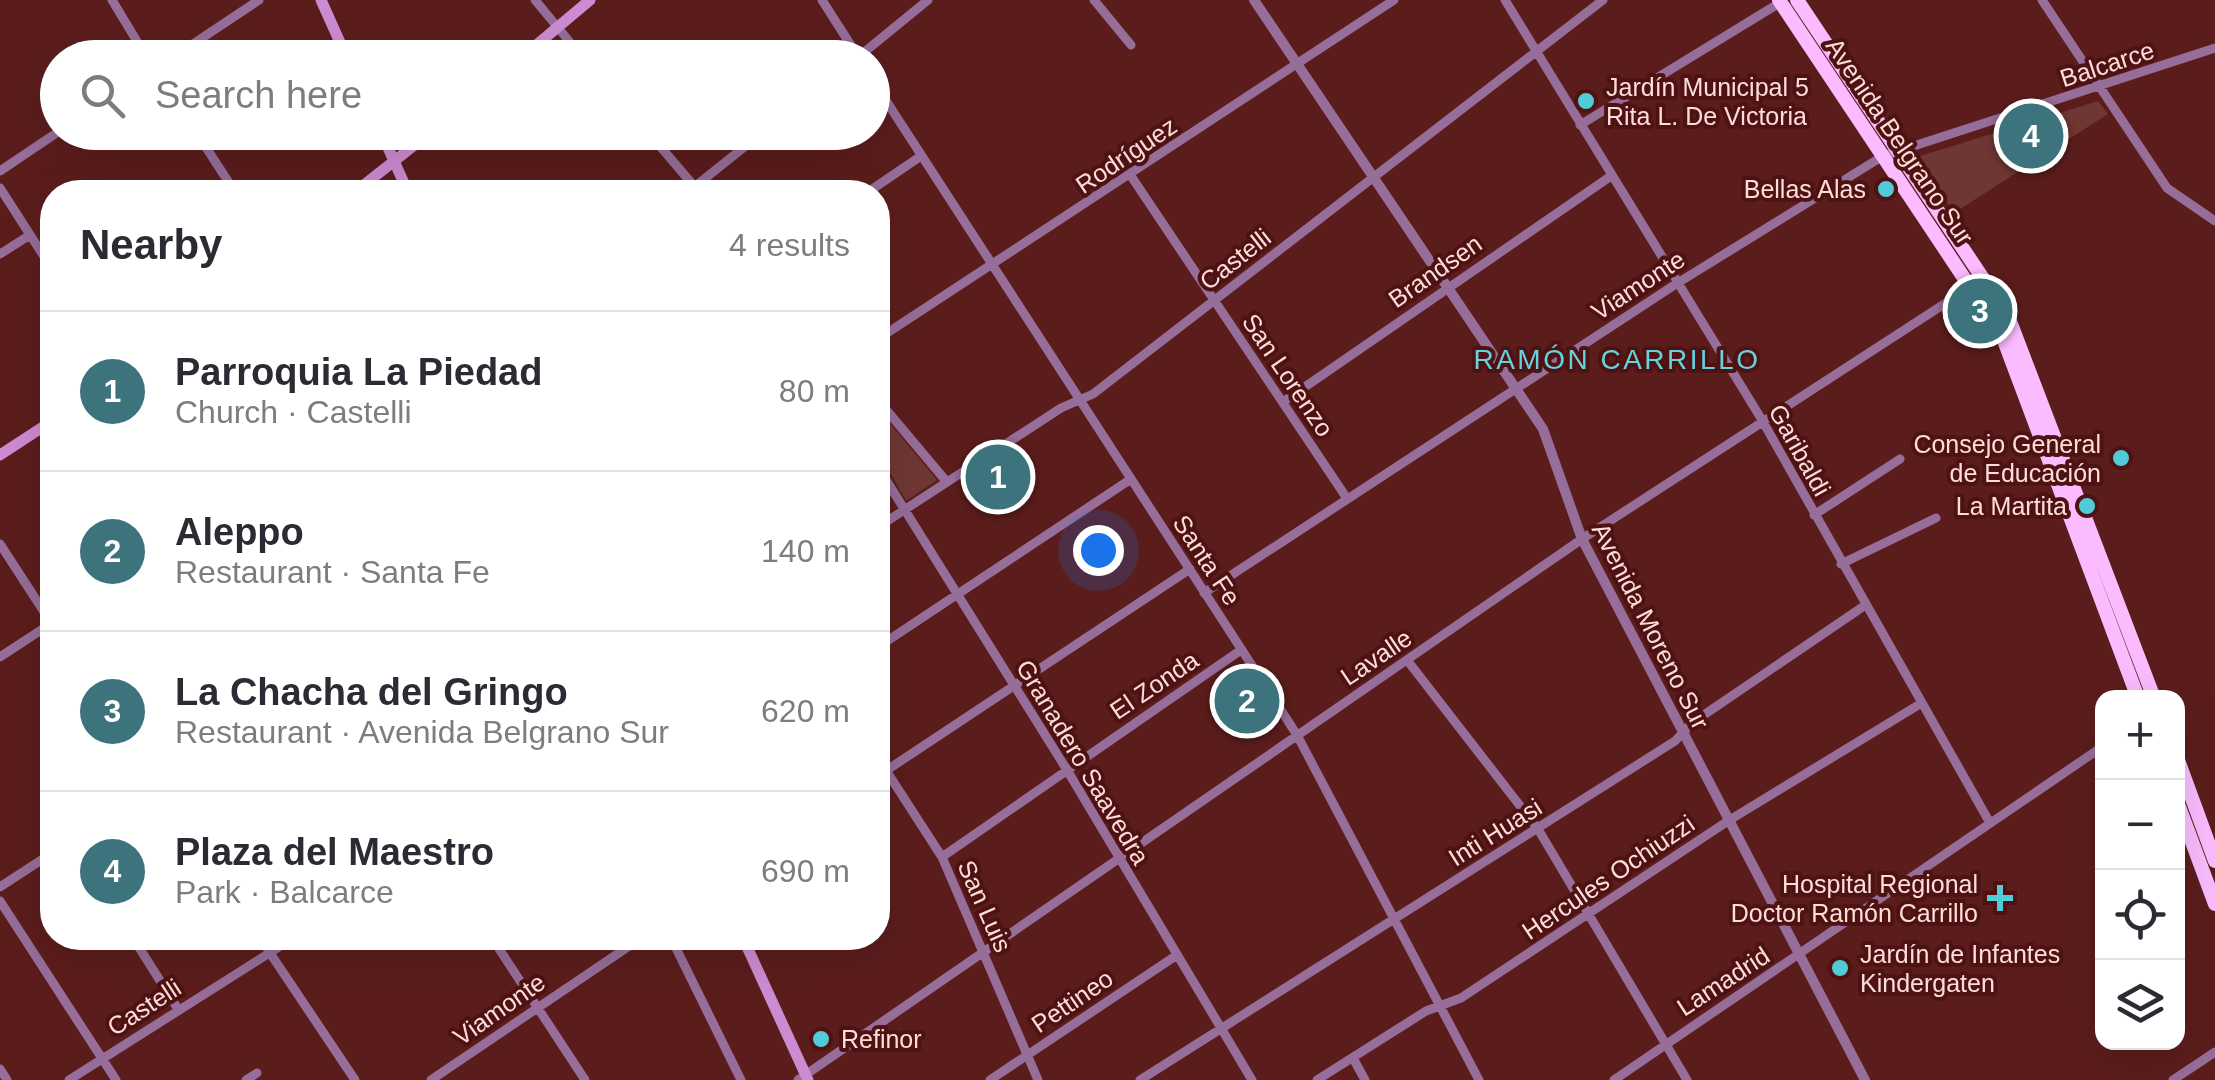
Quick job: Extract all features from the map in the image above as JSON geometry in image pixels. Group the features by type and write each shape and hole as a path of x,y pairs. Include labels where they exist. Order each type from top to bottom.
{"highway":[{"name":"Avenida Belgrano Sur","path":"1797,0 2008,349 2135,690"},
{"name":"Avenida Belgrano Sur","path":"1780,1 1984,278 2018,337 2151,690"},
{"path":"2185,774 2208,822 2215,861"},
{"path":"2185,823 2215,904"}],"main road":[{"path":"321,0 339,40"},
{"path":"542,40 590,0"},
{"path":"389,150 402,180"},
{"path":"371,180 409,150"},
{"path":"0,455 40,429"},
{"path":"749,950 804,1078"}],"street":[{"path":"112,0 136,40"},
{"path":"199,40 260,0"},
{"path":"535,0 568,40"},
{"path":"822,0 847,40"},
{"path":"879,40 928,0"},
{"path":"1094,0 1131,45"},
{"name":"Avenida Moreno Sur","path":"1254,0 1548,440 1582,540 1865,1080"},
{"name":"Rodríguez","path":"890,331 1394,0"},
{"name":"Garibaldi","path":"1506,0 1762,420 1864,606 1990,822"},
{"name":"Castelli","path":"890,518 1080,400 1602,0"},
{"path":"1580,125 1780,1"},
{"path":"2048,1 2174,196 2215,221"},
{"name":"Balcarce","path":"1890,153 2101,88 2215,48"},
{"name":"Santa Fe","path":"890,107 1298,734 1478,1080"},
{"path":"0,170 40,144"},
{"path":"208,150 227,180"},
{"path":"662,150 685,180"},
{"path":"707,180 742,150"},
{"name":"Viamonte","path":"1204,592 1676,284 1890,153"},
{"path":"886,180 922,156"},
{"name":"San Lorenzo","path":"1131,176 1346,497"},
{"name":"Brandsen","path":"1283,402 1611,176"},
{"path":"0,188 40,250"},
{"path":"0,254 30,235"},
{"name":"Lavalle","path":"804,1078 1582,540 1984,278"},
{"path":"890,414 946,481"},
{"path":"1814,514 1900,459"},
{"path":"890,639 1132,479"},
{"name":"Granadero Saavedra","path":"890,486 1067,770 1252,1080"},
{"path":"1841,564 1936,518"},
{"path":"0,544 40,605"},
{"path":"890,769 1190,569"},
{"name":"Inti Huasi","path":"1140,1080 1682,734 1864,606"},
{"path":"0,657 40,631"},
{"name":"El Zonda","path":"942,857 1241,650"},
{"path":"1407,660 1538,828 1687,1080"},
{"name":"Hercules Ochiuzzi","path":"1318,1080 1442,1005 1461,998 1728,821 1920,704"},
{"name":"Lamadrid","path":"1614,1080 2095,752"},
{"name":"San Luis","path":"890,785 942,857 1038,1080"},
{"path":"0,887 40,861"},
{"path":"0,901 116,1080"},
{"path":"141,950 178,1009"},
{"name":"Castelli","path":"69,1080 272,950"},
{"path":"500,950 584,1080"},
{"name":"Viamonte","path":"431,1080 623,950"},
{"path":"677,950 740,1080"},
{"path":"269,952 355,1080"},
{"name":"Pettineo","path":"990,1080 1177,955"},
{"path":"2173,1080 2215,1052"},
{"path":"1352,1058 1365,1080"},
{"path":"0,1068 7,1080"},
{"path":"246,1080 257,1073"}],"shaded area":[{"path":"2098,101 2108,114 1954,213 1917,157"},
{"path":"890,423 937,480 906,501 890,472"}],"place":[{"name":"Jardín Municipal 5 Rita L. De Victoria","path":"1586,101"},
{"name":"Plaza del Maestro","path":"2031,136"},
{"name":"Bellas Alas","path":"1886,189"},
{"name":"La Chacha del Gringo","path":"1980,311"},
{"name":"Consejo General de Educación","path":"2121,458"},
{"name":"Parroquia La Piedad","path":"998,477"},
{"name":"La Martita","path":"2087,506"},
{"name":"Aleppo","path":"1247,701"},
{"name":"Hospital Regional Doctor Ramón Carrillo","path":"2000,898"},
{"name":"Jardín de Infantes Kindergaten","path":"1840,968"},
{"name":"Refinor","path":"821,1039"}],"district":[{"name":"RAMÓN CARRILLO","path":"1617,359"}]}
